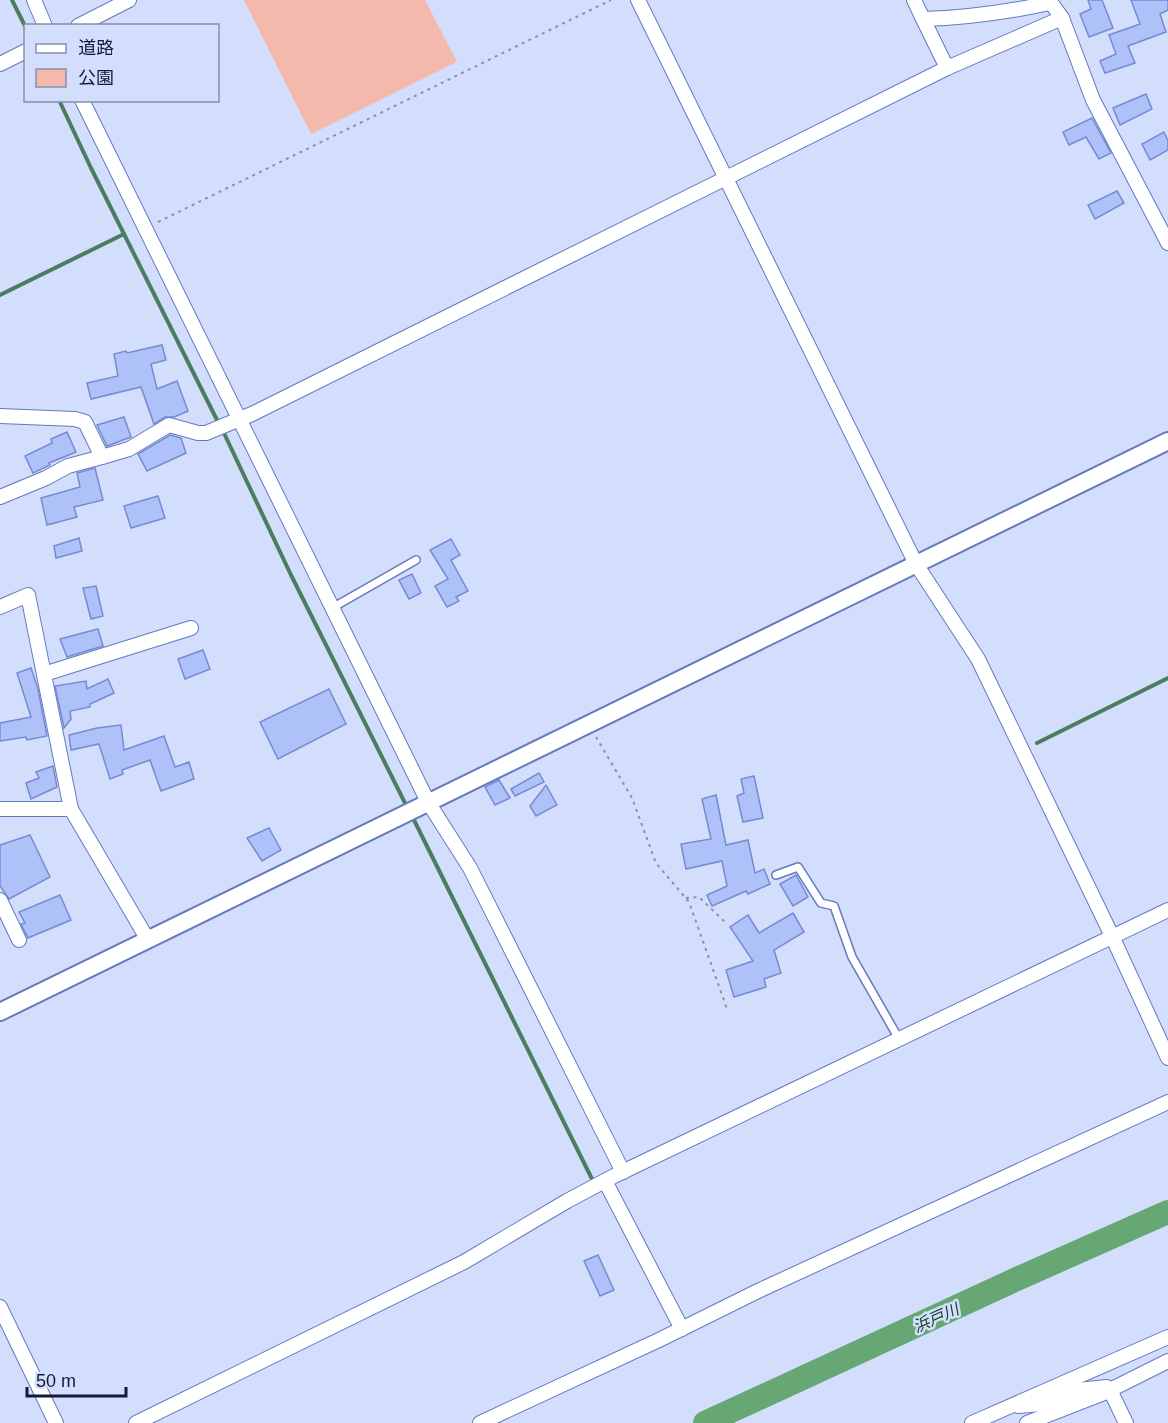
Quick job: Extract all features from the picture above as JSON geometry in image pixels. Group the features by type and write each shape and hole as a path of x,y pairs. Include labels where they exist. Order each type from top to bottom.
{"street":[{"path":"34,0 44,24"},
{"path":"82,24 129,0"},
{"path":"639,0 916,564 978,659 1112,936 1168,1058"},
{"path":"914,0 947,68"},
{"path":"923,19 951,19 1017,10 1049,2 1062,18 1093,100 1168,243"},
{"path":"0,497 68,466 129,449 169,425 198,434 206,433 235,420 727,179 947,68 1062,18"},
{"path":"0,64 24,52"},
{"path":"83,102 235,420 332,608 424,805 470,868 682,1329"},
{"path":"0,416 75,419 85,422 102,457"},
{"path":"0,1012 1168,441"},
{"path":"0,606 28,595 71,809 148,940"},
{"path":"44,674 191,628"},
{"path":"0,809 71,809"},
{"path":"0,900 19,940"},
{"path":"136,1423 464,1262 571,1198 1168,910"},
{"path":"480,1423 758,1291 1168,1102"},
{"path":"0,1307 56,1423"},
{"path":"972,1423 1168,1337"},
{"path":"1027,1423 1114,1388 1168,1361"},
{"path":"1010,1406 1042,1404 1077,1390 1114,1388"},
{"path":"1114,1388 1126,1423"}],"lane":[{"path":"332,608 416,560"},
{"path":"776,875 798,867 821,903 834,906 852,957 899,1039"}],"path":[{"path":"145,229 611,0"},
{"path":"588,724 632,798 656,863 686,898 694,914 705,952 727,1009"},
{"path":"686,898 699,897 727,924"}],"green space":[{"path":"244,0 425,0 457,62 311,134"}],"building":[{"path":"1088,0 1102,0 1113,28 1089,37 1080,14 1091,9"},
{"path":"1131,0 1168,0 1168,10 1160,14 1166,32 1128,46 1135,63 1105,73 1100,61 1116,54 1109,35 1140,24"},
{"path":"1146,94 1152,109 1120,125 1113,108"},
{"path":"1092,118 1111,153 1099,159 1086,137 1069,145 1063,132"},
{"path":"1164,132 1168,141 1168,150 1150,160 1142,144"},
{"path":"1117,191 1124,203 1095,219 1088,205"},
{"path":"162,345 166,360 151,364 157,389 177,381 188,411 174,417 165,417 154,424 141,387 91,399 87,383 118,376 114,354"},
{"path":"124,417 131,437 107,446 97,425"},
{"path":"67,432 76,452 49,463 50,465 33,473 25,456 52,443 51,439"},
{"path":"170,435 181,438 186,453 147,471 138,454"},
{"path":"95,468 103,500 74,507 77,517 47,525 41,498 80,487 77,473"},
{"path":"158,496 165,518 131,528 124,506"},
{"path":"79,538 82,551 56,558 54,546"},
{"path":"451,539 460,555 451,560 468,591 456,597 459,601 447,607 435,586 448,579 430,550"},
{"path":"412,574 421,593 409,599 399,580"},
{"path":"96,586 103,616 91,619 83,588"},
{"path":"98,629 103,646 67,657 60,639"},
{"path":"203,650 210,669 185,679 178,659"},
{"path":"31,668 38,689 47,736 27,740 26,737 0,741 0,723 31,717 17,673"},
{"path":"108,679 114,693 90,704 90,707 70,711 71,719 64,728 55,686 86,681 87,689"},
{"path":"329,689 346,724 278,759 260,722"},
{"path":"121,725 124,750 164,736 175,767 189,762 194,779 161,791 150,760 122,770 123,774 110,779 99,744 71,750 69,735"},
{"path":"53,766 57,787 31,799 26,783 39,778 36,772"},
{"path":"539,773 544,782 515,796 511,789"},
{"path":"754,776 763,818 743,822 737,796 744,793 741,779"},
{"path":"499,780 510,798 495,805 485,787"},
{"path":"546,785 557,805 536,816 530,806"},
{"path":"716,795 726,845 748,840 755,873 764,869 770,884 748,894 746,891 712,906 707,895 727,886 722,861 686,869 681,844 711,839 702,799"},
{"path":"269,828 281,850 262,861 247,838"},
{"path":"30,835 50,877 9,899 0,886 0,845"},
{"path":"796,875 808,897 793,906 780,884"},
{"path":"60,895 71,920 28,938 21,924 25,923 19,912"},
{"path":"793,913 804,932 774,950 781,973 764,979 766,987 734,997 726,970 753,961 730,927 748,915 759,933"},
{"path":"598,1255 614,1290 600,1296 584,1261"}],"waterway":[{"path":"12,0 24,24"},
{"path":"60,102 219,424"},
{"path":"0,295 124,234"},
{"path":"223,431 291,575 407,807"},
{"path":"1037,743 1168,678"},
{"path":"412,816 594,1183"},
{"name":"浜戸川","path":"705,1423 1168,1212"}]}
